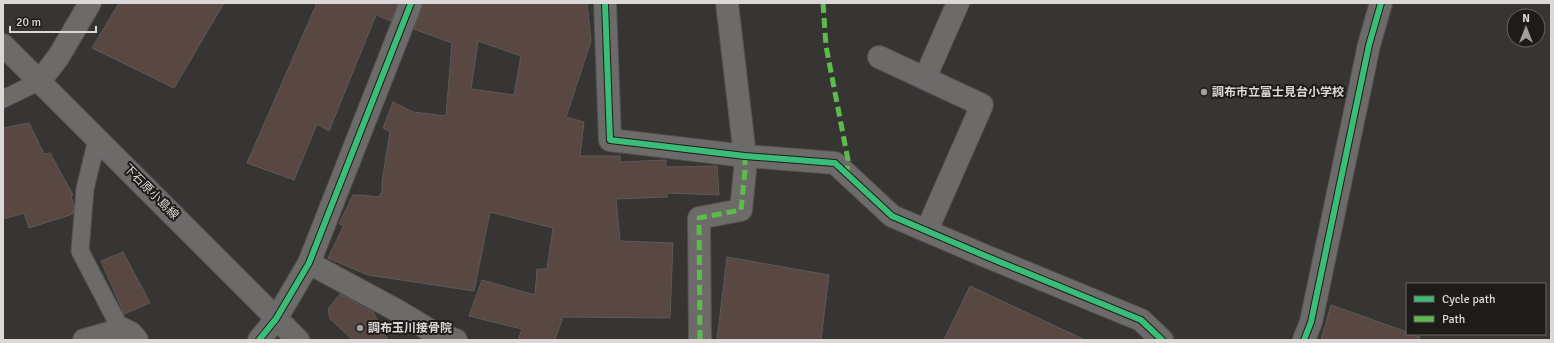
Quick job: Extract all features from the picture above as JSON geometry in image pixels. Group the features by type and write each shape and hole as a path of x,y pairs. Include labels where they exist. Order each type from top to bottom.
{"street":[{"path":"40,81 59,56 90,3"},
{"path":"259,340 276,319 309,263 411,3"},
{"path":"605,3 610,140 745,156 835,163 892,216 1141,320 1162,340"},
{"path":"700,340 699,218 741,210 745,170 745,156 728,3"},
{"path":"925,78 958,3"},
{"path":"1304,340 1311,322 1369,45 1381,3"},
{"name":"下石原小島線","path":"3,45 298,340"},
{"path":"879,57 982,105 926,230"},
{"path":"309,263 398,311 431,331 456,340"},
{"path":"84,340 130,334"}],"lane":[{"path":"3,99 40,81"},
{"path":"97,139 85,189 80,250 117,322 130,334"}],"building":[{"path":"119,3 224,3 174,88 92,48"},
{"path":"317,3 398,3 391,21 376,15 329,131 317,124 294,180 247,163"},
{"path":"423,3 587,3 591,41 566,117 584,122 580,156 620,156 620,162 666,160 666,167 717,166 719,195 667,193 667,197 616,199 620,241 673,243 670,318 563,317 555,340 518,340 522,329 469,316 482,280 535,295 537,269 547,269 553,228 490,212 474,291 368,275 328,258 344,225 339,224 353,195 379,197 382,193 382,182 390,131 383,128 393,102 413,112 446,116 452,43 414,29","holes":["478,41 521,56 514,95 471,89"]},
{"path":"29,123 44,154 50,153 73,195 71,196 74,206 73,214 29,228 24,213 3,219 3,128"},
{"path":"123,252 150,303 124,314 101,261"},
{"path":"727,257 829,275 821,340 717,340"},
{"path":"970,286 1085,340 944,340"},
{"path":"340,294 373,312 388,340 353,340 330,319 328,309"},
{"path":"1331,305 1406,332 1406,335 1420,337 1419,340 1321,340"}],"marked path":[{"path":"823,3 826,46 848,160 847,173"},
{"path":"700,340 699,218 741,210 745,156"}],"cycle path":[{"path":"259,340 276,319 309,263 411,3"},
{"path":"605,3 610,140 745,156 835,163 892,216 1141,320 1162,340"},
{"path":"1304,340 1311,322 1369,45 1381,3"}],"place":[{"name":"調布市立富士見台小学校","path":"1204,92"},
{"name":"調布玉川接骨院","path":"360,328"}]}
